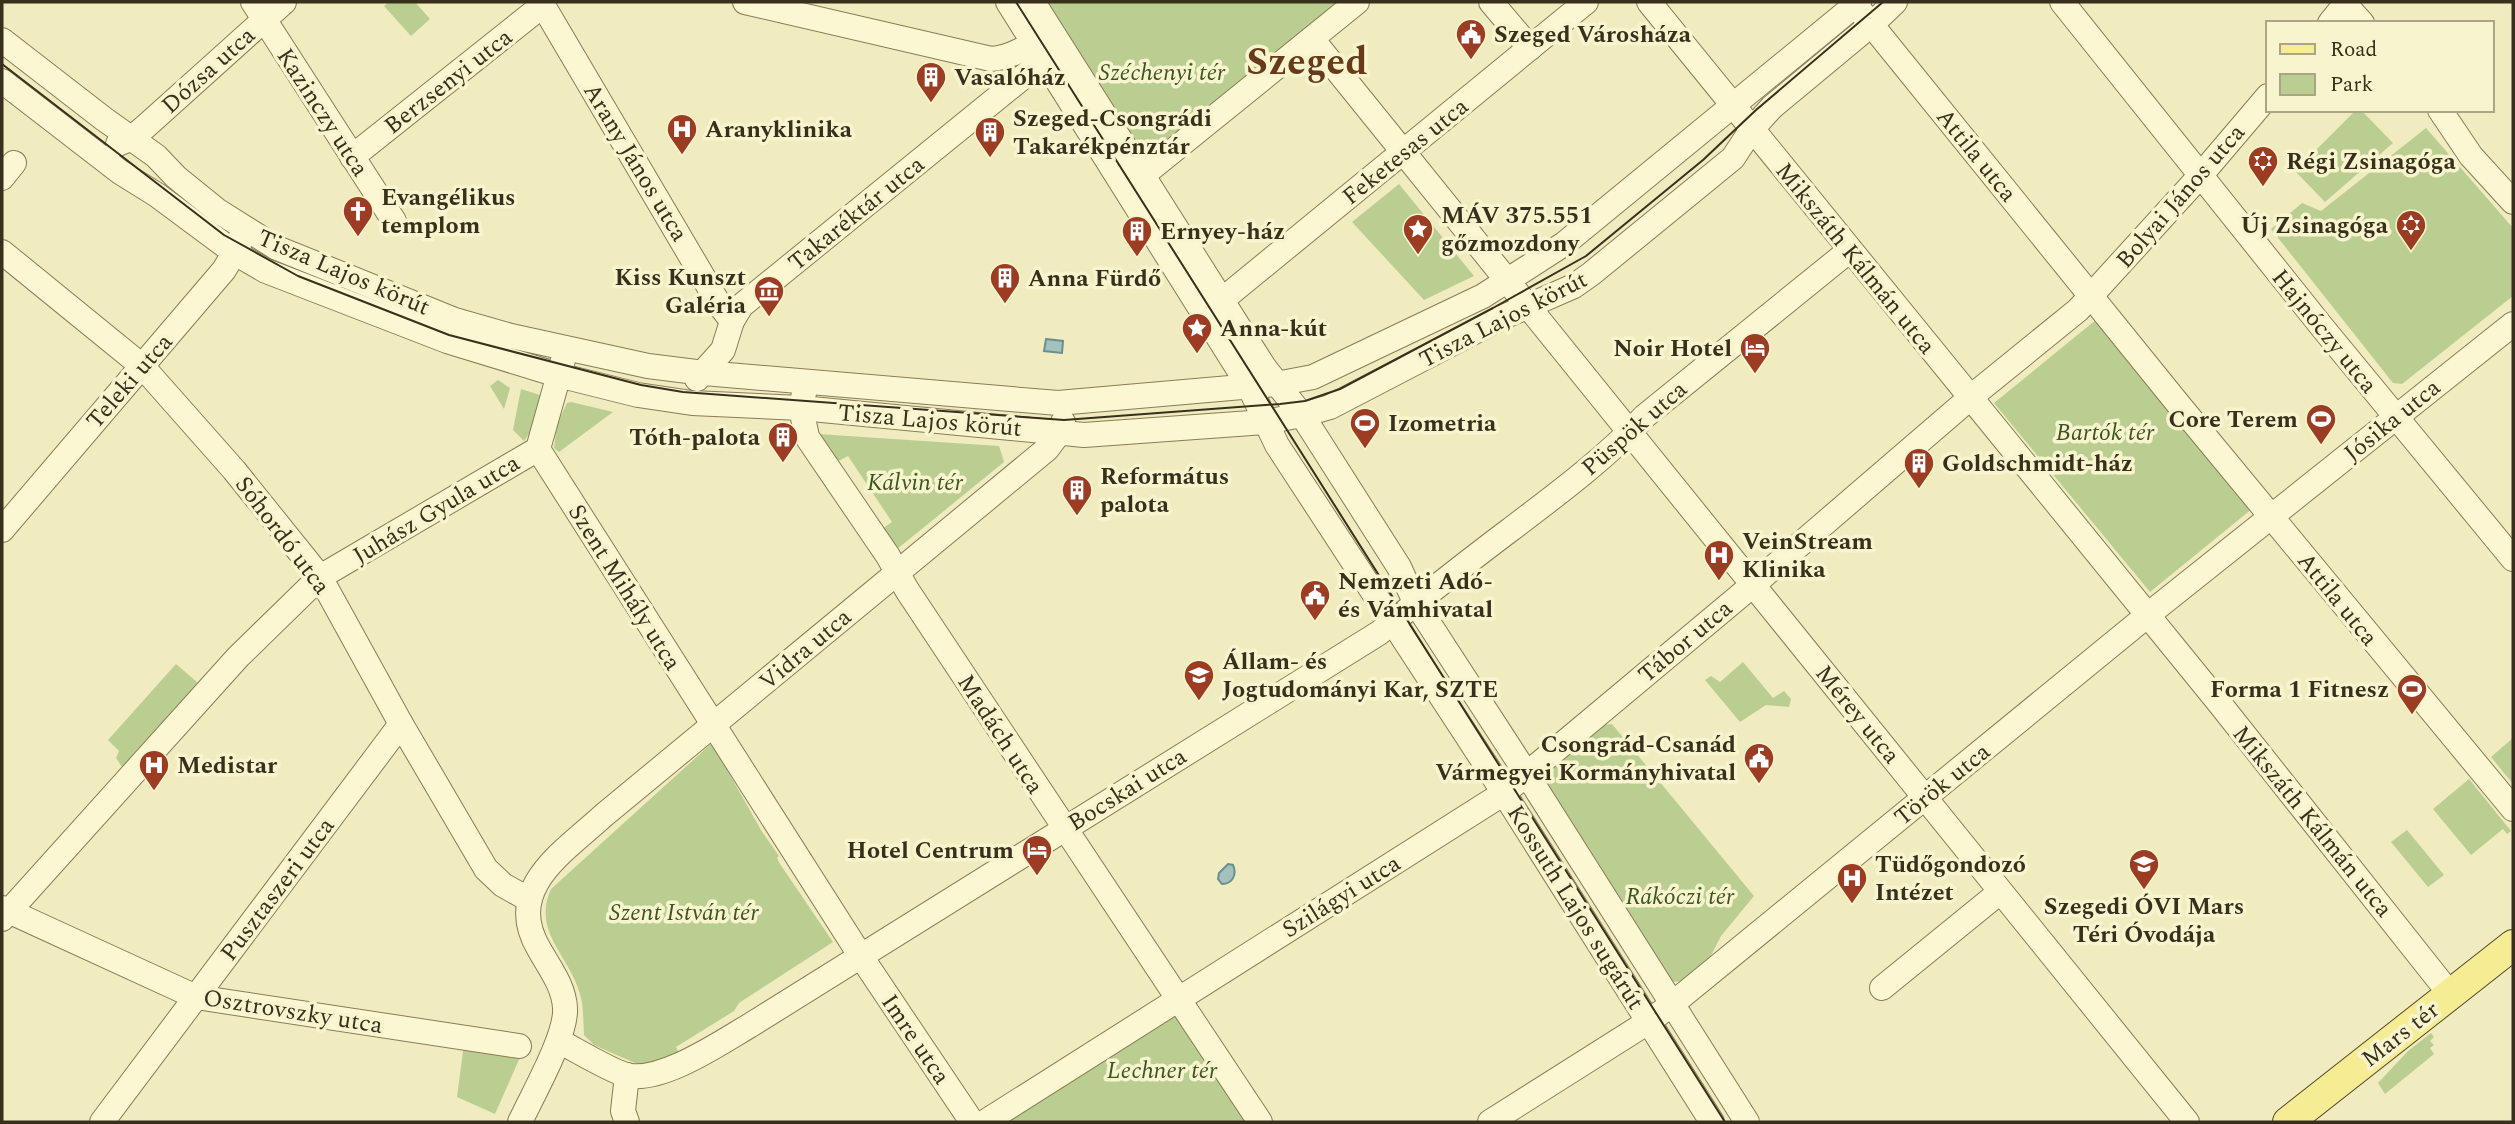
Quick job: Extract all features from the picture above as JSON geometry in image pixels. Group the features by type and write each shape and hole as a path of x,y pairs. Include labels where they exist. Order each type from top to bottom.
{"main road":[{"name":"Mars tér","path":"2288,1122 2513,945"}],"street":[{"name":"Dózsa utca","path":"132,138 259,11 285,2"},
{"path":"745,2 991,59 1001,59 1047,45"},
{"path":"1007,2 1047,45 1212,306"},
{"path":"1033,2 1047,45"},
{"path":"1135,182 1357,2"},
{"path":"1492,2 1531,48"},
{"name":"Feketesas utca","path":"1212,306 1586,2"},
{"name":"Mikszáth Kálmán utca","path":"1649,2 1970,398"},
{"name":"Tisza Lajos körút","path":"2,40 156,156 186,185 237,224 277,248 455,320 511,336 648,366 756,378 1071,402 1276,384 1313,377 1472,301 1564,244 1743,117 1860,10 1895,2"},
{"name":"Hajnóczy utca","path":"2062,2 2200,176 2513,559"},
{"name":"Berzsenyi utca","path":"352,157 542,4"},
{"name":"Arany János utca","path":"542,4 719,304 730,331"},
{"path":"2341,8 2359,21"},
{"name":"Attila utca","path":"1860,10 2091,296"},
{"name":"Kazinczy utca","path":"259,11 394,221"},
{"name":"Mérey utca","path":"1312,39 2187,1122"},
{"name":"Takaréktár utca","path":"704,373 718,359 741,306 1000,96 1047,45"},
{"path":"991,59 1005,79 1000,96"},
{"name":"Tisza Lajos körút","path":"2,81 120,172 158,195 235,253 266,271 447,341 558,376 638,395 702,404 801,408 1059,433 1097,434 1265,422 1330,407 1574,286 1732,158 1743,117"},
{"name":"Bolyai János utca","path":"2091,296 2266,98"},
{"path":"2441,112 2472,156 2513,202"},
{"path":"74,135 111,145 132,138"},
{"path":"235,253 240,240 237,224"},
{"name":"Püspök utca","path":"1415,602 1551,498 1630,432 1645,416 1850,250"},
{"name":"Sóhordó utca","path":"2,252 142,366 234,470 320,577 401,724 486,869 503,885 528,899"},
{"name":"Teleki utca","path":"2,530 224,270 235,253"},
{"path":"2091,296 2271,517 2148,616 1970,398 2078,310 2091,296"},
{"name":"Kossuth Lajos sugárút","path":"1212,306 1302,415 1399,567 1415,602 1527,773 1747,1122"},
{"name":"Kossuth Lajos sugárút","path":"1212,306 1284,457 1394,622 1712,1122"},
{"name":"Jósika utca","path":"2271,517 2513,324"},
{"path":"730,331 756,378"},
{"name":"Juhász Gyula utca","path":"4,913 238,657 320,577 538,449 566,347"},
{"path":"668,399 683,392 704,373 721,396 733,404"},
{"name":"Tisza Lajos körút","path":"756,378 801,408"},
{"name":"Tisza Lajos körút","path":"801,408 802,396 815,383"},
{"name":"Tábor utca","path":"1527,773 1754,584 1970,398"},
{"path":"801,408 807,437 897,573 1047,449 1059,433 1071,402"},
{"name":"Szent Mihály utca","path":"538,449 712,726"},
{"name":"Attila utca","path":"2271,517 2513,809"},
{"name":"Vidra utca","path":"712,726 897,573"},
{"name":"Madách utca","path":"897,573 1063,829 1178,998"},
{"path":"1394,622 1415,602"},
{"name":"Mikszáth Kálmán utca","path":"2148,616 2450,994"},
{"name":"Török utca","path":"1671,1005 2148,616"},
{"name":"Bocskai utca","path":"860,955 1394,622"},
{"name":"Pusztaszeri utca","path":"102,1122 401,724"},
{"path":"520,1122 559,1041 565,1020 563,994 528,928 528,899 533,887 546,869 604,815 712,726 860,955 743,1029 684,1061 650,1075 626,1075 559,1041"},
{"name":"Kossuth Lajos sugárút","path":"1504,793 1527,773"},
{"name":"Szilágyi utca","path":"1178,998 1504,793"},
{"path":"1882,988 2000,892"},
{"name":"Osztrovszky utca","path":"4,913 196,997 519,1046"},
{"name":"Imre utca","path":"860,955 972,1122"},
{"path":"985,1122 1178,998 1260,1122"},
{"name":"Kossuth Lajos sugárút","path":"1648,1022 1671,1005"},
{"path":"1490,1122 1648,1022"},
{"path":"626,1075 623,1111 627,1122"}],"green space":[{"path":"389,2 415,2 430,19 411,36 384,6"},
{"name":"Széchenyi tér","path":"1033,2 1357,2 1143,177"},
{"path":"2354,112 2363,112 2393,143 2325,202 2295,171"},
{"path":"2426,128 2513,228 2513,296 2402,384 2393,383 2271,229 2302,203 2321,211"},
{"path":"1399,184 1474,276 1424,300 1352,222"},
{"name":"Bartók tér","path":"2097,319 2253,508 2150,592 1994,403"},
{"path":"498,380 510,388 504,409 490,386"},
{"path":"521,389 540,395 535,420 524,441 513,430"},
{"path":"567,403 613,412 559,452 554,448 557,424"},
{"name":"Kálvin tér","path":"818,434 999,446 1004,462 896,550 882,529 892,522 848,456 837,462"},
{"path":"1743,662 1773,698 1784,691 1791,699 1789,707 1766,705 1740,722 1705,680 1711,676 1720,682"},
{"path":"176,664 198,683 122,767 116,758 119,751 108,740"},
{"name":"Rákóczi tér","path":"1612,724 1754,896 1721,936 1707,963 1686,981 1669,982 1538,779 1602,725"},
{"path":"2513,738 2513,784 2491,757"},
{"name":"Szent István tér","path":"712,743 761,830 779,856 777,858 780,864 833,942 739,1003 734,1011 676,1047 681,1057 644,1067 594,1045 584,1035 581,996 549,930 546,904 551,889"},
{"path":"2469,779 2511,831 2507,834 2503,829 2471,855 2433,809"},
{"path":"2407,830 2444,875 2428,887 2391,842"},
{"name":"Lechner tér","path":"1178,998 1260,1122 985,1122"},
{"path":"2431,1033 2434,1037 2430,1041 2434,1045 2430,1048 2434,1054 2385,1094 2378,1083 2408,1051"},
{"path":"464,1044 521,1055 495,1114 457,1097"}],"water":[{"path":"1046,339 1063,341 1062,353 1044,351"},
{"path":"1228,864 1233,865 1234,875 1229,882 1222,884 1218,879 1219,873"}],"tram line":[{"path":"1016,2 1725,1122"},
{"path":"2,64 224,235 298,276 449,335 641,385 683,392 1064,420 1280,404 1305,401 1340,389 1586,256 1703,160 1756,110 1883,2"}],"place":[{"name":"Szeged Városháza","path":"1471,61"},
{"name":"Vasalóház","path":"931,104"},
{"name":"Aranyklinika","path":"682,156"},
{"name":"Szeged-Csongrádi Takarékpénztár","path":"990,159"},
{"name":"Régi Zsinagóga","path":"2263,188"},
{"name":"Evangélikus templom","path":"358,238"},
{"name":"Új Zsinagóga","path":"2411,252"},
{"name":"MÁV 375.551 gőzmozdony","path":"1418,256"},
{"name":"Ernyey-ház","path":"1137,258"},
{"name":"Anna Fürdő","path":"1005,305"},
{"name":"Kiss Kunszt Galéria","path":"769,318"},
{"name":"Anna-kút","path":"1197,355"},
{"name":"Noir Hotel","path":"1755,375"},
{"name":"Core Terem","path":"2321,446"},
{"name":"Izometria","path":"1365,450"},
{"name":"Tóth-palota","path":"783,464"},
{"name":"Goldschmidt-ház","path":"1919,490"},
{"name":"Református palota","path":"1077,517"},
{"name":"VeinStream Klinika","path":"1719,582"},
{"name":"Nemzeti Adó- és Vámhivatal","path":"1315,622"},
{"name":"Állam- és Jogtudományi Kar, SZTE","path":"1199,702"},
{"name":"Forma 1 Fitnesz","path":"2412,716"},
{"name":"Csongrád-Csanád Vármegyei Kormányhivatal","path":"1759,785"},
{"name":"Medistar","path":"154,792"},
{"name":"Hotel Centrum","path":"1037,877"},
{"name":"Szegedi ÓVI Mars Téri Óvodája","path":"2144,891"},
{"name":"Tüdőgondozó Intézet","path":"1852,905"}],"district":[{"name":"Szeged","path":"1307,61"}]}
